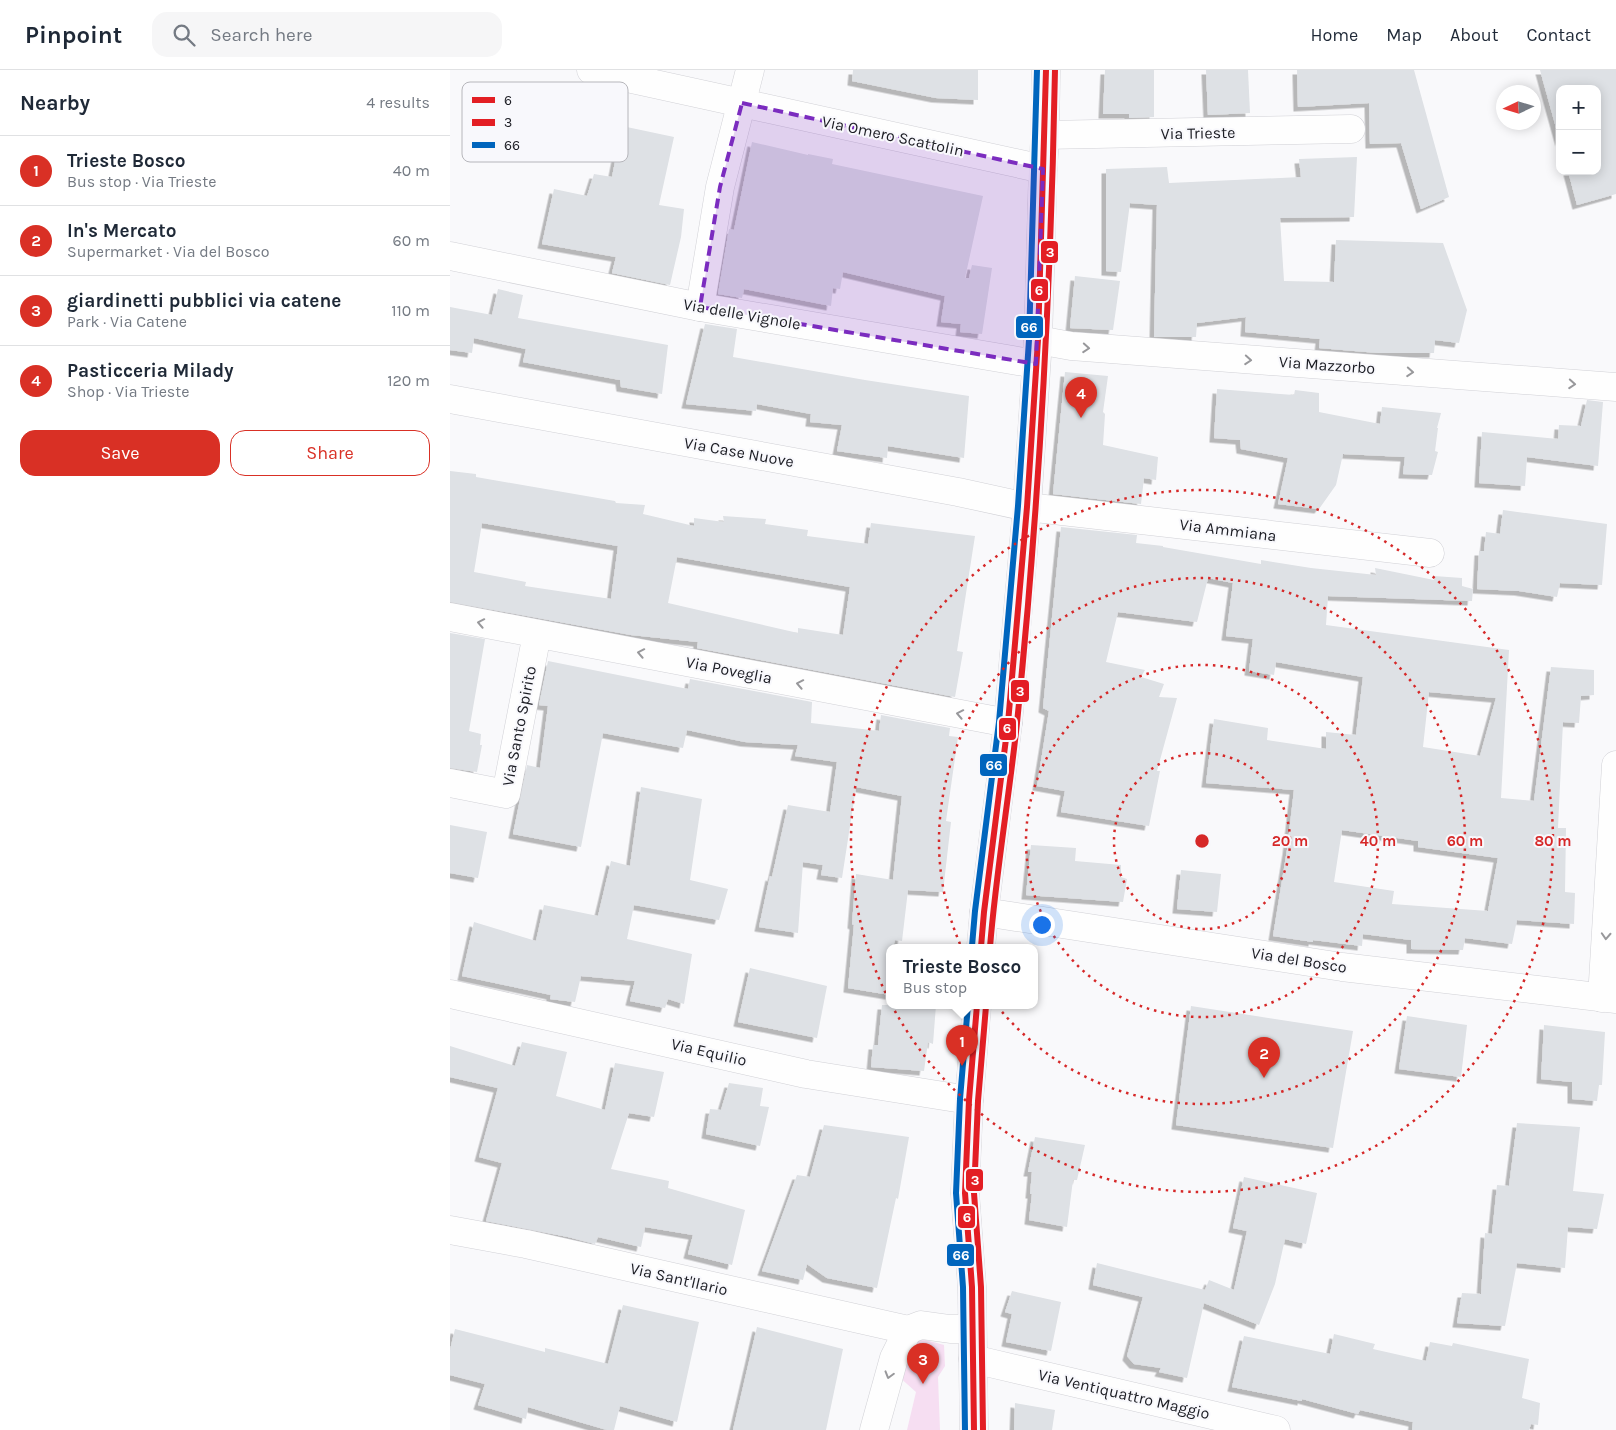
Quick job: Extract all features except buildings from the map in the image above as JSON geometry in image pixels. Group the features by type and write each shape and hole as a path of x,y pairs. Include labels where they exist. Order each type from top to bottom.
{"street":[{"name":"Via Omero Scattolin","path":"591,70 1043,169"},
{"path":"700,307 720,188 750,70"},
{"path":"981,944 1008,722 1027,507 1037,352 1046,70"},
{"name":"Via Trieste","path":"1045,136 1351,129"},
{"name":"Via delle Vignole","path":"450,256 700,307 1037,352"},
{"name":"Via Mazzorbo","path":"1037,352 1071,346 1616,387"},
{"name":"Via Case Nuove","path":"450,399 948,490 1027,507"},
{"name":"Via Ammiana","path":"1027,507 1430,553"},
{"name":"Via Poveglia","path":"450,617 1008,722"},
{"name":"Via Santo Spirito","path":"450,783 506,794 537,634"},
{"path":"1609,998 1616,765"},
{"name":"Via del Bosco","path":"984,912 1342,967 1609,998"},
{"name":"Via Equilio","path":"450,994 806,1074 969,1100"},
{"path":"974,1430 972,1287 965,1193 976,1009"},
{"name":"Via Sant'Ilario","path":"450,1230 526,1244 908,1330"},
{"path":"874,1430 894,1358 908,1330 921,1325 950,1329 972,1329"},
{"name":"Via Ventiquattro Maggio","path":"973,1359 1276,1430"}],"highlighted area":[{"path":"742,103 1043,169 1036,364 700,307 720,187"}],"shaded area":[{"path":"917,1340 926,1340 944,1345 945,1366 938,1377 940,1430 907,1430 916,1392 897,1375"}],"transit line":[{"name":"66","path":"972,944 999,722 1018,506 1029,340 1037,70"},
{"name":"6","path":"981,944 1008,723 1027,507 1038,340 1046,70"},
{"name":"3","path":"990,944 1017,723 1038,479 1047,315 1055,70"},
{"name":"66","path":"965,1430 963,1287 956,1193 960,1099 968,1009"},
{"name":"6","path":"974,1430 972,1287 965,1193 969,1100 977,1009"},
{"name":"3","path":"983,1430 981,1287 974,1193 978,1101 986,1009"}],"place":[{"name":"Pasticceria Milady","path":"1081,418"},
{"name":"Trieste Bosco","path":"962,1066"},
{"name":"In's Mercato","path":"1264,1078"},
{"name":"giardinetti pubblici via catene","path":"923,1384"}]}
